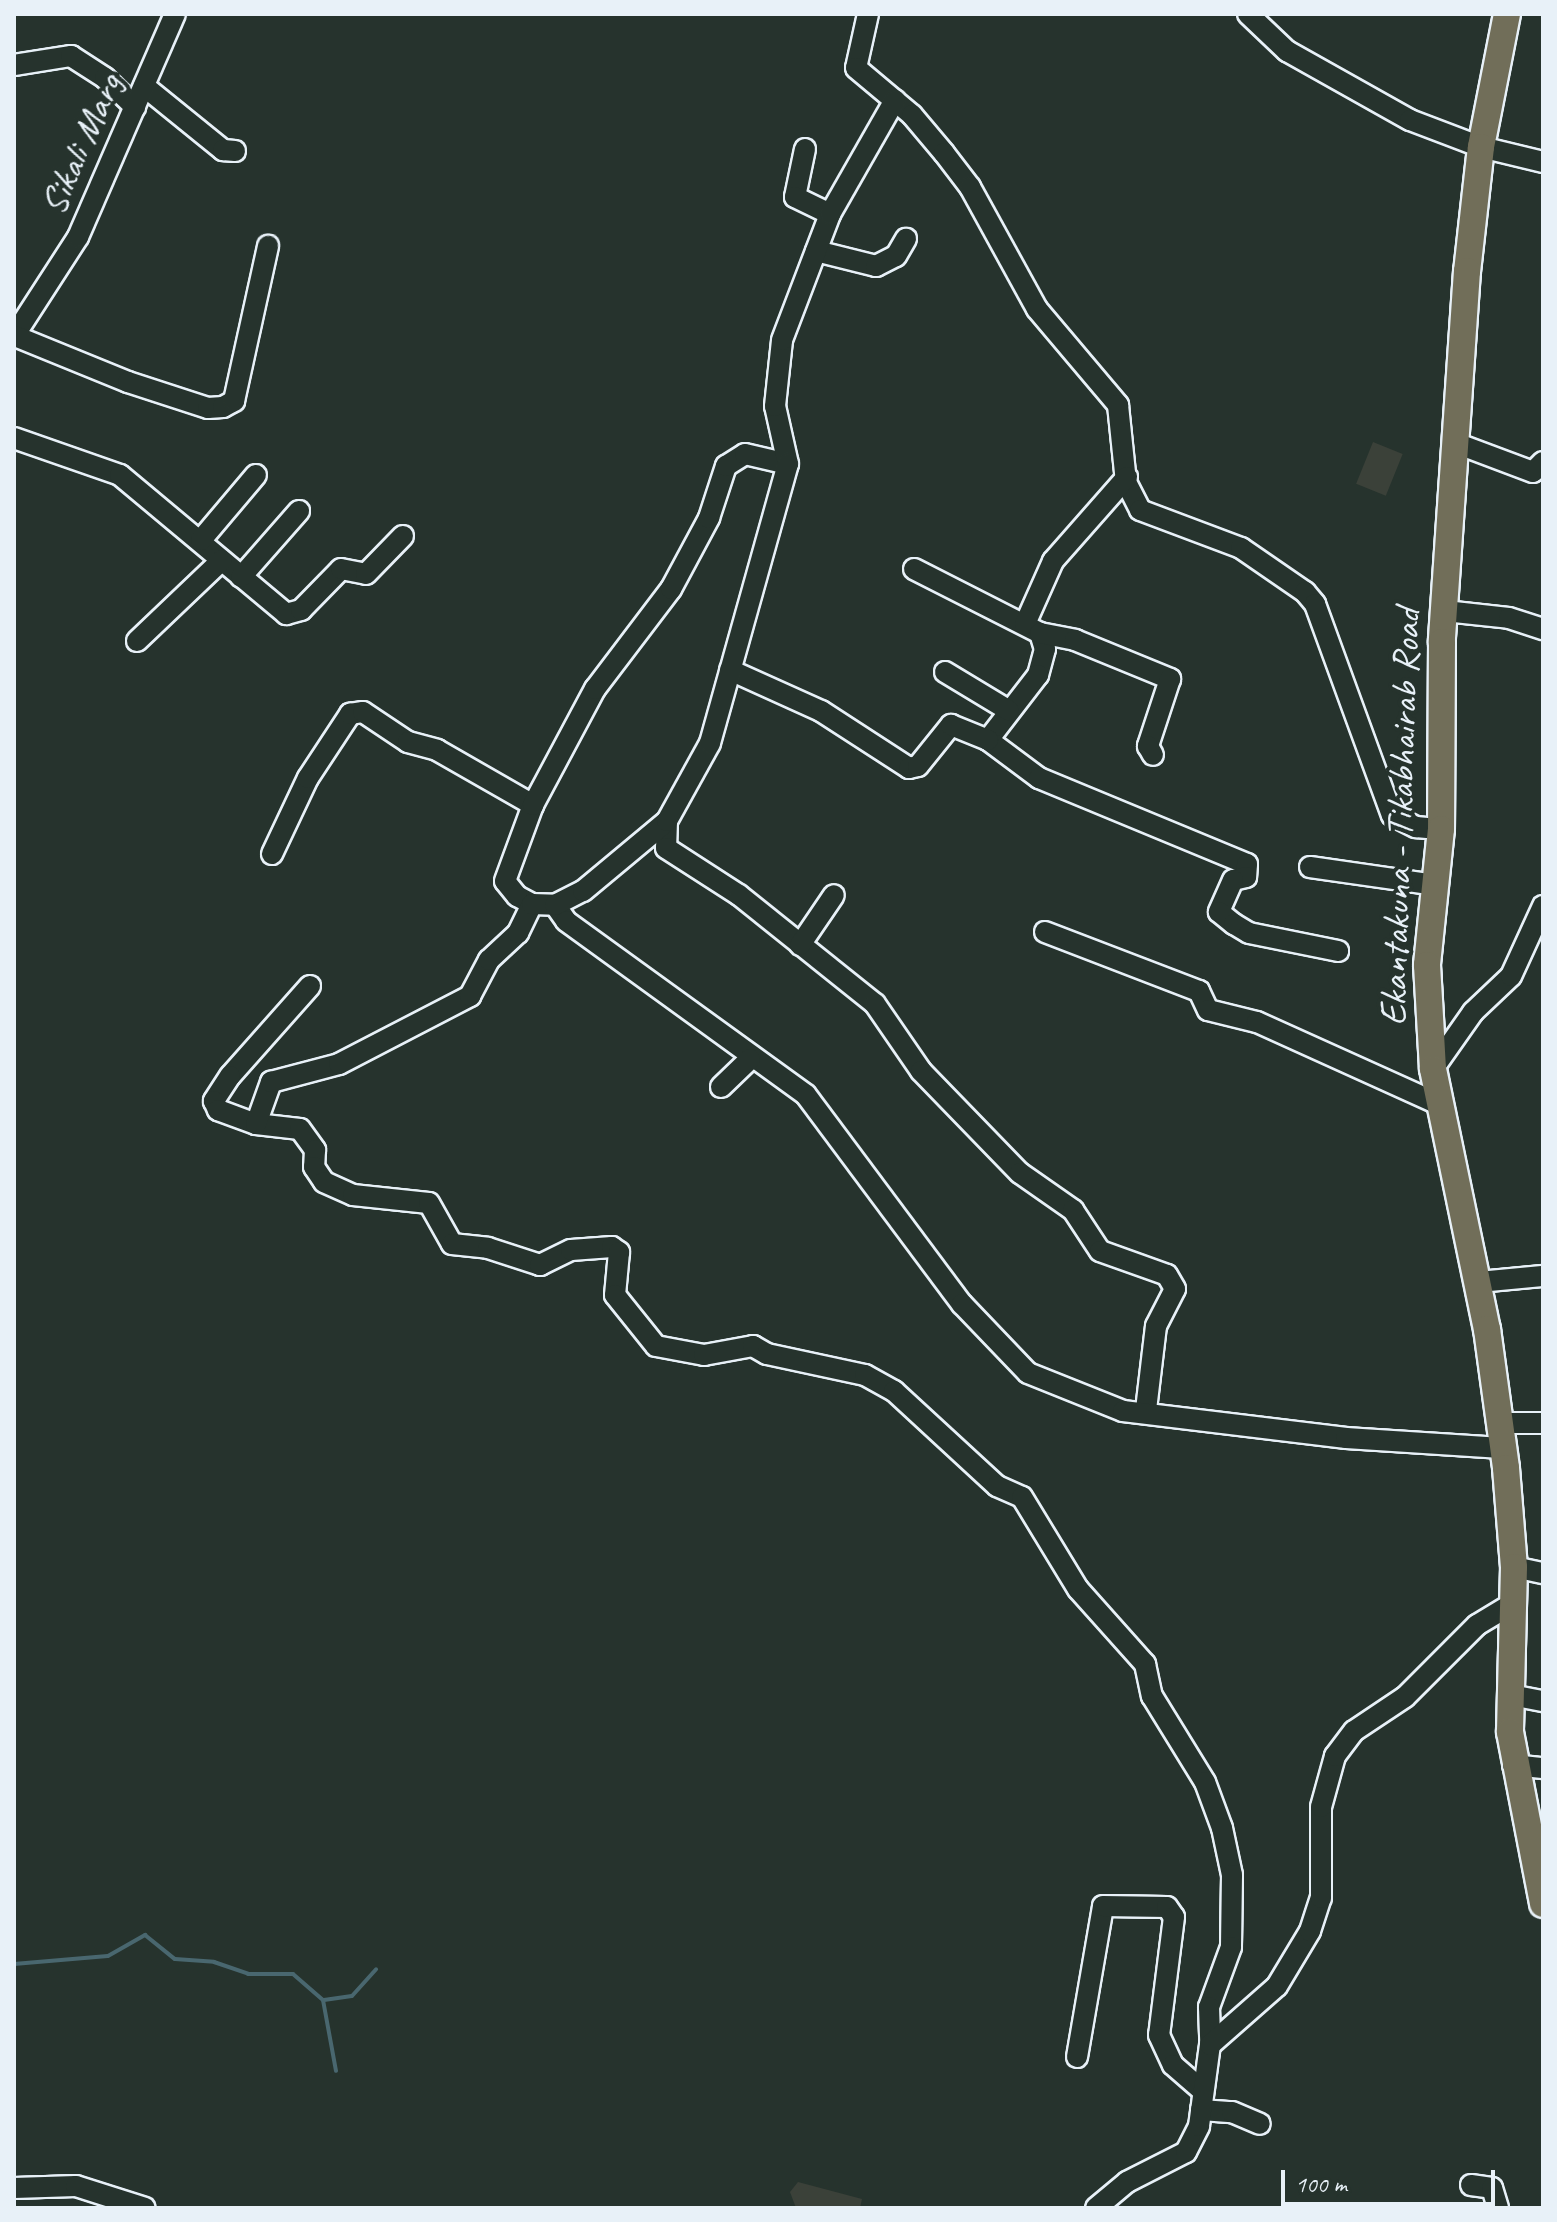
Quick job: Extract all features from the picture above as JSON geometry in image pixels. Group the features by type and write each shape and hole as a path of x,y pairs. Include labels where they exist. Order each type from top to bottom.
{"main road":[{"name":"Ekantakuna - Tikabhairab Road","path":"1507,14 1481,147 1453,442 1454,512 1445,611 1441,829 1427,965 1433,1069 1478,1282 1501,1435 1514,1567 1513,1765 1543,1904"}],"street":[{"name":"Sikali Marg","path":"14,336 78,237 175,14"},
{"path":"868,14 856,68 895,100 970,187 1037,309 1118,405 1127,477 1140,510 1241,548 1305,592 1315,604 1392,815 1416,827 1441,829"},
{"path":"1248,14 1287,51 1410,120 1481,147 1543,162"},
{"path":"14,65 71,56 105,78 135,107"},
{"path":"144,86 223,150 235,151"},
{"path":"788,464 745,454 726,466 709,518 671,589 595,689 533,805 505,881 517,896 532,904 555,905 583,891 667,821 705,756 788,464 775,406 780,352 830,214 895,100"},
{"path":"805,149 795,197 830,214"},
{"path":"816,251 876,266 896,256 906,239"},
{"path":"14,336 128,382 208,408 223,407 234,401 268,246"},
{"path":"15,441 120,475 201,540 241,577 294,615 331,574 341,569 366,574 403,536"},
{"path":"1453,442 1533,472 1543,462"},
{"path":"201,540 256,475"},
{"path":"988,740 1044,663 1032,629 1053,561 1127,477"},
{"path":"241,577 299,511"},
{"path":"137,641 222,560"},
{"path":"914,569 1032,629 1075,640 1170,679 1148,746 1153,755"},
{"path":"1445,611 1509,618 1543,629"},
{"path":"730,670 821,711 909,768 918,766 951,725 988,740 1039,778 1247,864 1246,877 1233,880 1219,912 1234,924 1249,933 1338,951"},
{"path":"945,672 1008,710"},
{"path":"272,854 321,755 350,714 363,712 408,742 437,750 533,805"},
{"path":"667,821 666,848 739,895 875,1004 921,1071 1020,1173 1073,1210 1100,1251 1167,1275 1175,1289 1156,1326 1146,1410"},
{"path":"1310,867 1435,885"},
{"path":"800,945 834,895"},
{"path":"256,1124 271,1082 339,1064 470,996 489,960 518,933 532,904"},
{"path":"555,905 566,921 750,1059 806,1095 962,1304 1028,1373 1089,1400 1123,1411 1146,1410 1346,1438 1501,1435 1543,1423"},
{"path":"1433,1069 1459,1038 1473,1012 1511,976 1543,906"},
{"path":"1045,932 1199,991 1208,1010 1257,1022 1439,1104"},
{"path":"310,986 230,1076 214,1101 218,1110 256,1124 300,1129 315,1150 314,1167 324,1182 353,1195 429,1203 452,1244 488,1248 540,1265 571,1250 612,1247 619,1252 615,1295 656,1346 704,1355 753,1346 767,1354 865,1375 918,1411 997,1486 1022,1497 1078,1589 1145,1664 1152,1696 1205,1782 1222,1828 1233,1888 1231,1947 1209,2007 1210,2045 1202,2100 1186,2152 1127,2182 1096,2208"},
{"path":"721,1087 750,1059"},
{"path":"1478,1282 1543,1276"},
{"path":"1514,1567 1543,1573"},
{"path":"1210,2045 1277,1986 1310,1931 1321,1898 1321,1807 1335,1756 1354,1731 1405,1697 1477,1625 1512,1604"},
{"path":"1511,1695 1543,1701"},
{"path":"1513,1765 1543,1768"},
{"path":"1077,2057 1103,1906 1167,1907 1174,1917 1159,2035 1173,2065 1202,2100 1260,2124"},
{"path":"1471,2185 1492,2188 1498,2208"},
{"path":"14,2188 76,2186 145,2208"}],"shaded area":[{"path":"1373,442 1403,454 1386,496 1356,484"},
{"path":"798,2182 862,2199 860,2208 796,2208 790,2192"}],"waterway":[{"path":"14,1964 108,1956 145,1935 175,1959 214,1962 248,1974 293,1974 323,2000 336,2071"},
{"path":"324,2000 352,1996 376,1969"}]}
